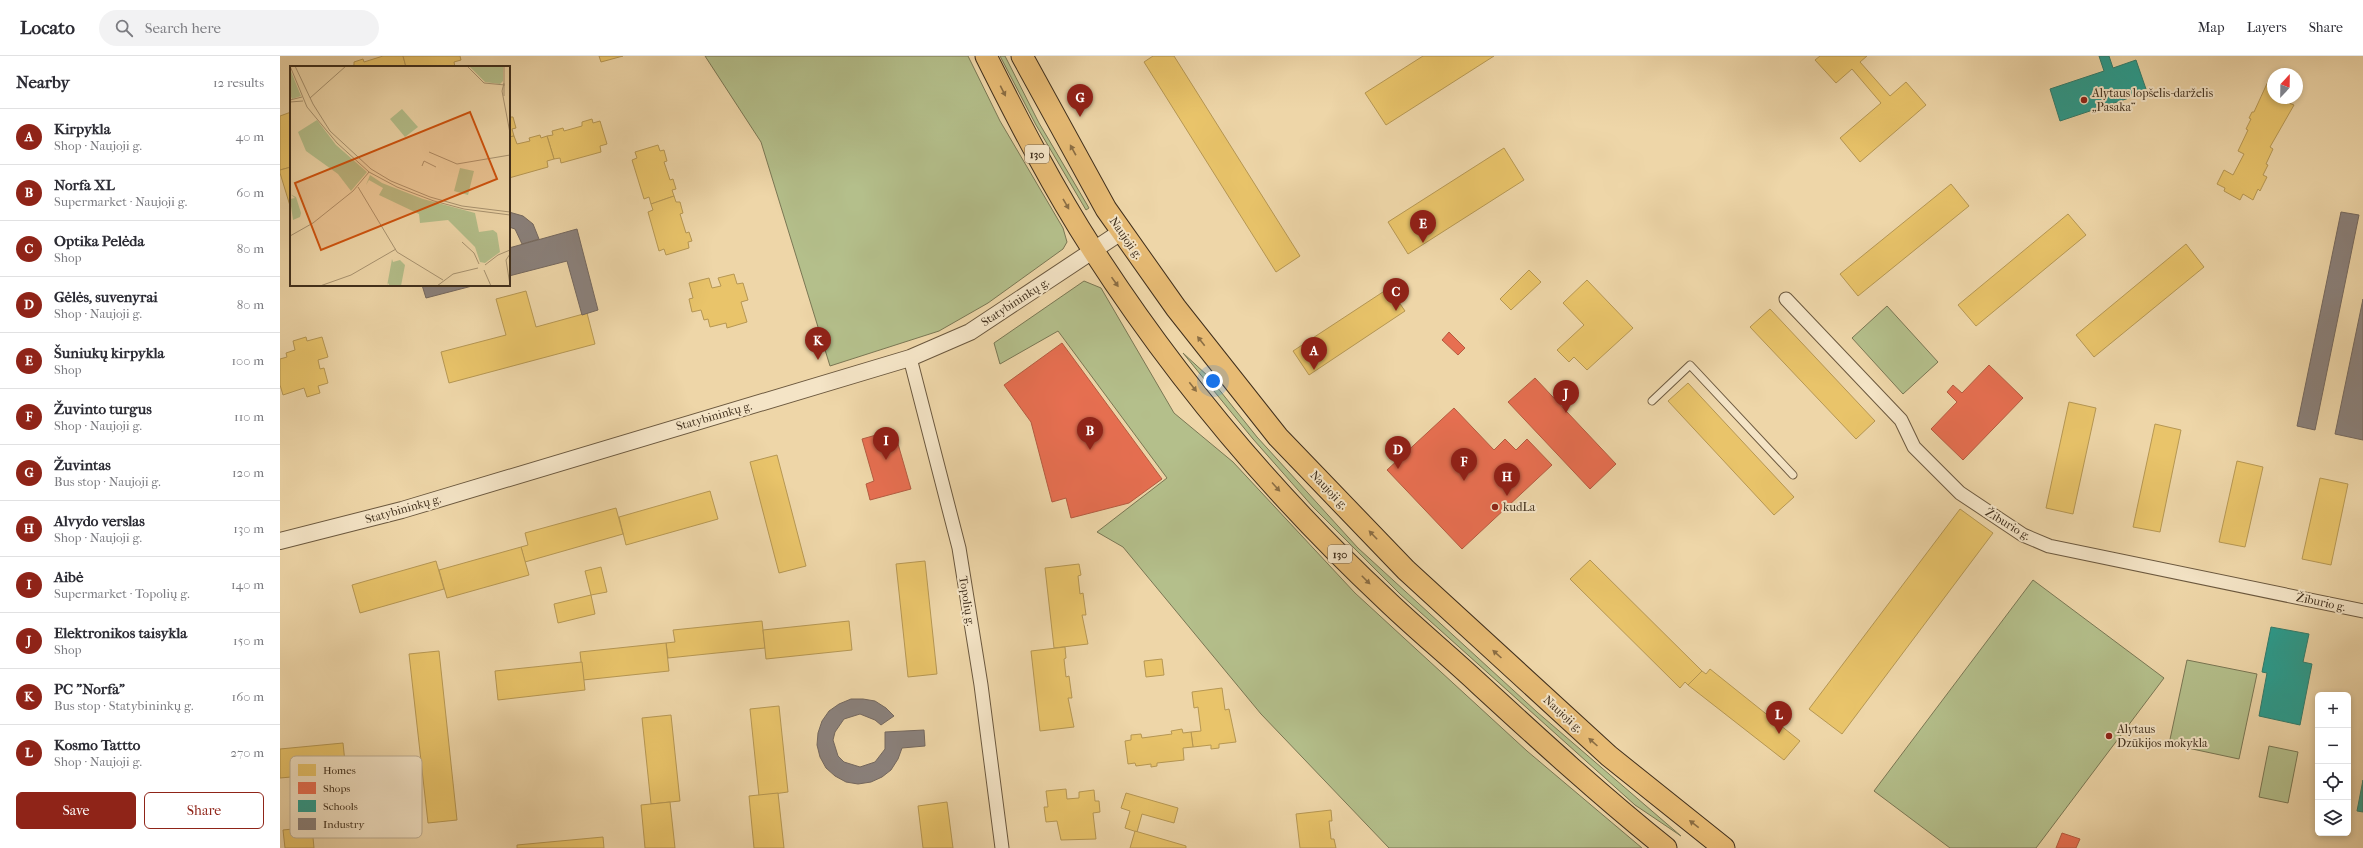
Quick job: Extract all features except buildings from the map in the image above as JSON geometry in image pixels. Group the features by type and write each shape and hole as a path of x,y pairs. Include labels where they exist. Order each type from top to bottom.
{"main road":[{"name":"130","path":"986,56 1022,129 1093,250 1143,322 1252,460 1307,521 1383,598 1587,782 1666,848"},
{"name":"Naujoji g.","path":"1022,56 1121,232 1176,308 1278,437 1406,570 1609,756 1724,848"}],"street":[{"name":"Statybininkų g.","path":"280,541 402,510 910,358 970,332 1121,232"},
{"name":"Žiburio g.","path":"1786,299 1900,420 1914,447 1960,493 2023,535 2049,546 2363,611"},
{"name":"Topolių g.","path":"910,358 959,548 981,684 1002,848"}],"lane":[{"path":"1652,401 1690,365 1793,475"}],"green space":[{"path":"705,56 968,56 1000,121 1063,228 1067,242 1063,249 988,303 939,331 830,366 761,142"},
{"path":"1000,56 1005,56 1039,123 1089,208 1086,210 1036,125"},
{"path":"1084,281 1101,288 1174,413 1233,462 1355,593 1527,751 1642,848 1389,848 1261,714 1123,547 1097,532 1167,478 1058,331 1000,364 994,343"},
{"path":"1887,306 1938,362 1903,394 1852,338"},
{"path":"1183,353 1209,377 1257,437 1358,548 1537,712 1681,836 1635,805 1400,594 1313,507 1253,439"},
{"path":"2033,580 2164,678 2036,848 1950,848 1874,791"},
{"path":"2187,660 2257,674 2239,759 2169,744"},
{"path":"2269,746 2298,752 2288,803 2259,797"}],"place":[{"name":"Alytaus lopšelis-darželis „Pasaka“","path":"2084,100"},
{"name":"Žuvintas","path":"1080,117"},
{"name":"Šuniukų kirpykla","path":"1423,243"},
{"name":"Optika Pelėda","path":"1396,311"},
{"name":"PC \"Norfa\"","path":"818,360"},
{"name":"Kirpykla","path":"1314,370"},
{"name":"Elektronikos taisykla","path":"1566,413"},
{"name":"Norfa XL","path":"1090,450"},
{"name":"Aibė","path":"886,460"},
{"name":"Gėlės, suvenyrai","path":"1398,469"},
{"name":"Žuvinto turgus","path":"1464,481"},
{"name":"Alvydo verslas","path":"1507,496"},
{"name":"kudLa","path":"1495,507"},
{"name":"Kosmo Tattto","path":"1779,734"},
{"name":"Alytaus Dzūkijos mokykla","path":"2109,736"}]}
